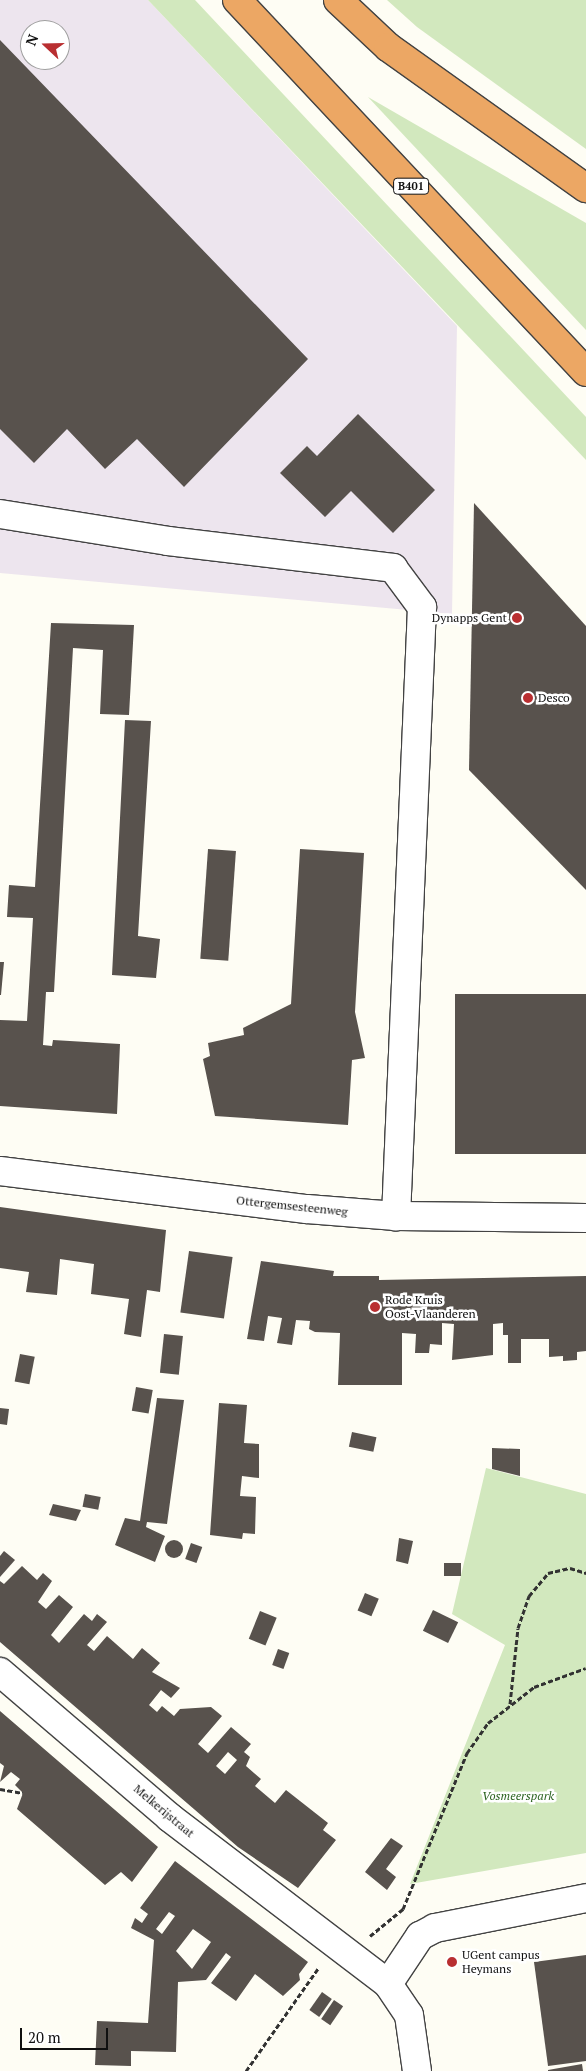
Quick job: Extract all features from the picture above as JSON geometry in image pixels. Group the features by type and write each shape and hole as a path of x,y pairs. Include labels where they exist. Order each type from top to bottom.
{"highway":[{"name":"B401","path":"237,0 586,372"},
{"path":"338,0 388,47 586,188"}],"street":[{"path":"0,514 168,541 393,568 422,607 396,1216"},
{"name":"Ottergemsesteenweg","path":"0,1171 396,1216 586,1218"},
{"name":"Melkerijstraat","path":"0,1672 169,1817 328,1947 388,1984 409,2015 417,2071"},
{"path":"388,1984 420,1936 435,1928 586,1898"}],"path":[{"path":"510,1704 518,1628 529,1596 548,1573 570,1568 586,1573"},
{"path":"246,2071 339,1931 348,1938 370,1936 403,1909 467,1752 488,1723 534,1687 586,1668"},
{"path":"0,1789 23,1793"}],"shaded area":[{"path":"0,0 148,0 457,326 452,614 0,573"}],"green space":[{"path":"148,0 195,0 586,417 586,460"},
{"path":"387,0 586,0 586,149 417,27"},
{"path":"368,97 586,223 586,330"},
{"name":"Vosmeerspark","path":"486,1468 586,1494 586,1853 410,1884 505,1645 452,1614"}],"building":[{"path":"0,40 20,61 20,70 29,70 308,359 184,487 137,439 105,469 67,429 34,463 0,429"},
{"path":"358,414 435,490 393,533 351,491 325,517 280,473 307,446 317,456"},
{"name":"Desco","path":"474,503 586,626 586,890 469,770"},
{"path":"51,623 134,625 129,715 100,714 103,650 73,648 54,992 46,992 43,1045 52,1046 53,1040 120,1044 117,1114 0,1106 0,1020 27,1021 33,918 7,917 9,885 35,887"},
{"path":"125,720 151,721 138,936 160,939 156,978 112,975"},
{"path":"208,849 236,851 228,961 200,959"},
{"path":"300,849 364,853 355,1012 365,1058 352,1060 348,1125 215,1116 203,1059 210,1056 208,1043 244,1035 243,1028 291,1004"},
{"path":"0,962 4,962 1,995 0,995"},
{"path":"455,994 586,994 586,1154 455,1154"},
{"path":"0,1207 166,1230 160,1292 147,1290 141,1337 124,1334 129,1299 91,1294 94,1264 60,1259 57,1295 26,1292 29,1272 0,1268"},
{"path":"189,1251 233,1257 224,1319 180,1312"},
{"path":"261,1261 334,1271 333,1276 379,1276 379,1280 586,1276 586,1351 577,1352 577,1360 563,1361 563,1356 549,1357 549,1339 521,1339 521,1363 508,1363 508,1335 503,1335 503,1323 493,1324 493,1355 452,1360 454,1324 442,1323 442,1345 430,1344 429,1353 415,1353 416,1334 402,1333 402,1385 338,1385 340,1333 315,1332 309,1329 310,1321 296,1320 292,1345 277,1343 282,1318 268,1316 264,1341 247,1339"},
{"path":"164,1334 183,1336 179,1375 160,1373"},
{"path":"20,1354 35,1357 29,1384 15,1381"},
{"path":"136,1387 153,1390 149,1414 132,1411"},
{"path":"157,1398 184,1400 167,1524 147,1522 146,1527 165,1536 155,1562 115,1545 125,1518 140,1521"},
{"path":"219,1403 247,1405 244,1443 259,1444 259,1478 242,1476 240,1496 256,1497 255,1534 243,1533 242,1539 210,1535"},
{"path":"0,1408 9,1409 7,1425 0,1424"},
{"path":"352,1432 376,1437 373,1452 349,1447"},
{"path":"492,1448 520,1449 520,1476 492,1469"},
{"path":"85,1494 101,1497 98,1510 83,1507"},
{"path":"53,1504 81,1510 76,1521 49,1515"},
{"path":"399,1538 413,1541 408,1564 396,1561"},
{"path":"174,1540 180,1543 183,1549 180,1555 174,1558 168,1555 165,1549 168,1543"},
{"path":"191,1543 202,1547 196,1563 185,1559"},
{"path":"4,1551 15,1560 0,1577 0,1556"},
{"path":"444,1563 461,1563 461,1576 444,1576"},
{"path":"22,1566 37,1580 43,1573 52,1581 38,1602 46,1609 59,1595 73,1607 51,1635 59,1643 84,1614 92,1621 97,1614 107,1622 87,1645 94,1651 107,1636 133,1659 142,1648 160,1663 152,1672 180,1688 171,1698 161,1690 149,1705 157,1712 162,1706 174,1716 180,1709 211,1707 222,1716 198,1744 208,1753 231,1727 251,1744 244,1752 250,1757 246,1766 261,1779 255,1786 275,1803 286,1790 328,1823 323,1830 336,1840 298,1888 238,1847 0,1642 0,1581 4,1584","holes":["228,1752 237,1760 225,1774 216,1766"]},
{"path":"365,1593 379,1599 371,1616 358,1610"},
{"path":"433,1610 458,1622 448,1643 423,1631"},
{"path":"260,1611 277,1618 265,1646 249,1639"},
{"path":"278,1649 289,1653 283,1669 272,1665"},
{"path":"0,1711 158,1847 132,1882 121,1872 105,1885 17,1809 23,1793 15,1785 20,1779 11,1772 0,1782 4,1766 0,1763"},
{"path":"391,1838 403,1846 386,1869 396,1877 387,1890 365,1872"},
{"path":"175,1861 308,1962 299,1974 300,1980 283,1996 255,1974 236,2001 211,1983 231,1957 226,1953 206,1980 178,1982 176,2052 131,2051 131,2066 95,2065 97,2021 148,2023 154,1940 131,1928 135,1918 142,1923 148,1914 140,1908","holes":["169,1912 175,1916 162,1934 156,1929","193,1929 211,1942 192,1969 176,1951"]},
{"path":"586,1955 586,2061 548,2066 534,1962"},
{"path":"322,1992 332,1999 319,2017 309,2010"},
{"path":"334,2000 343,2006 330,2025 321,2019"},
{"path":"582,2064 583,2071 548,2071 548,2070"}],"place":[{"name":"Dynapps Gent","path":"517,618"},
{"name":"Desco","path":"528,698"},
{"name":"Rode Kruis Oost-Vlaanderen","path":"375,1307"},
{"name":"UGent campus Heymans","path":"452,1962"}]}
